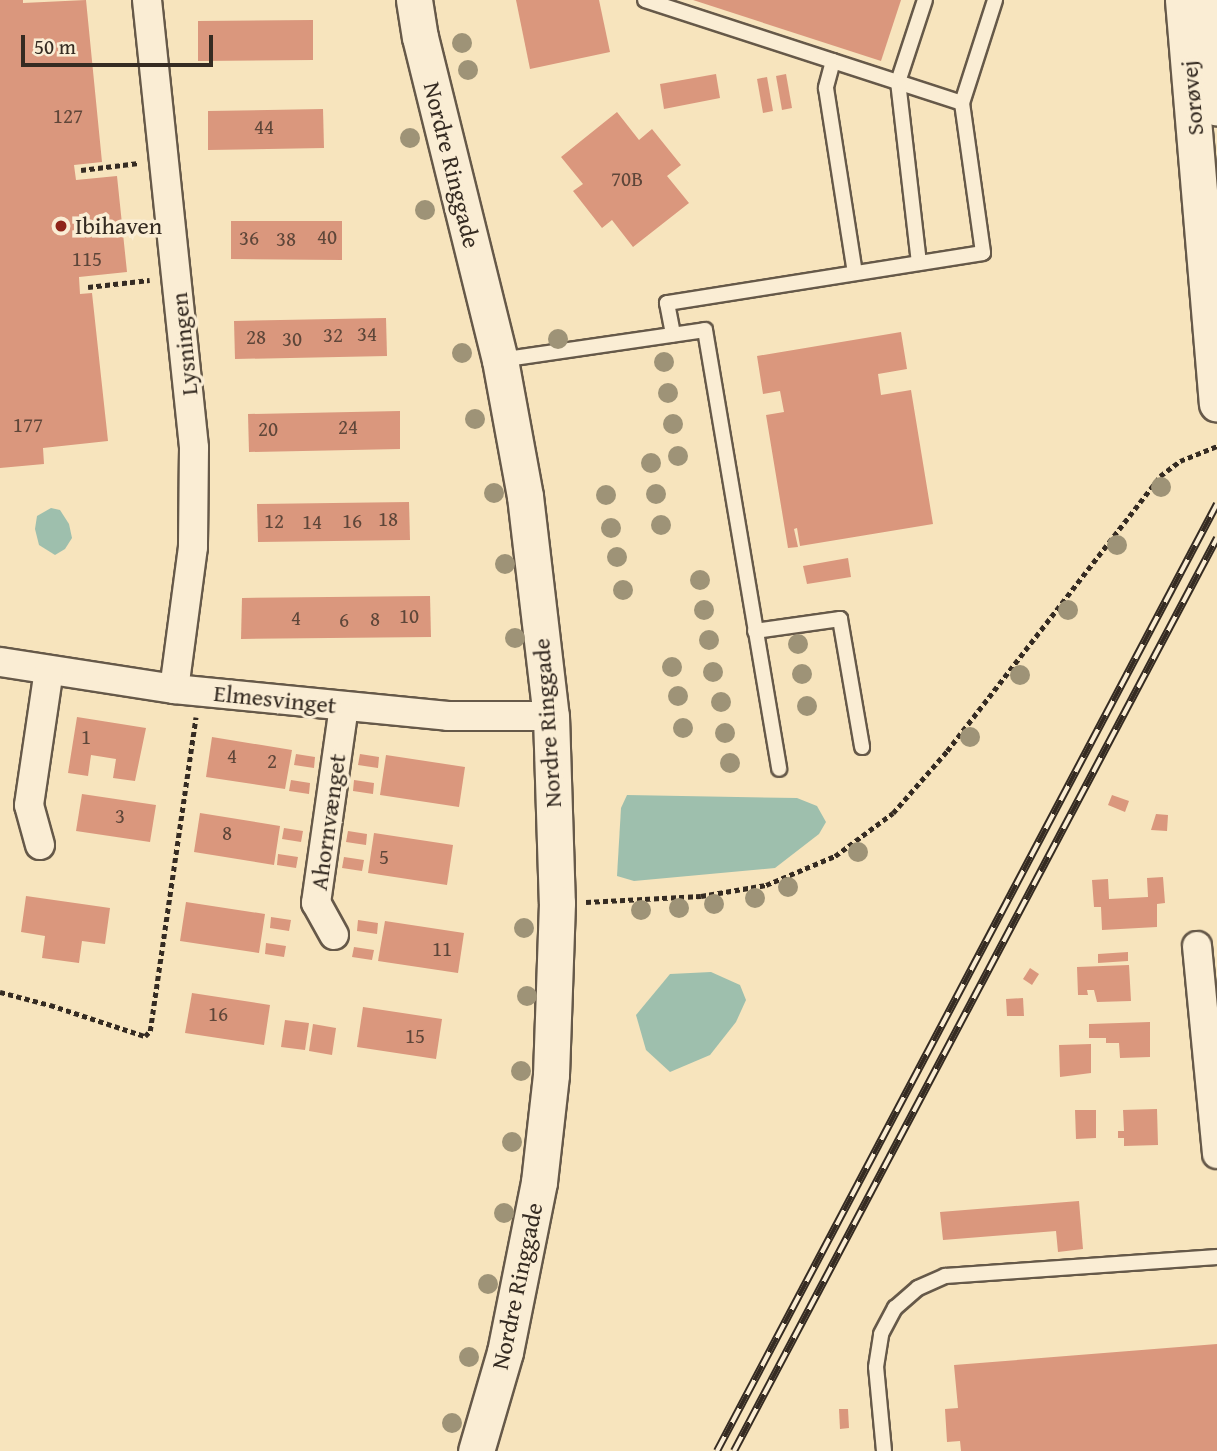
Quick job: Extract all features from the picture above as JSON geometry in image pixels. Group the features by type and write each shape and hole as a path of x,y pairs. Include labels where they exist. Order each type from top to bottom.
{"street":[{"name":"Lysningen","path":"148,0 194,460 187,690"},
{"name":"Nordre Ringgade","path":"414,0 420,37 500,360 525,496 551,716 557,903 551,1075 539,1182 505,1352 476,1451"},
{"name":"Sorøvej","path":"1184,0 1217,404"},
{"name":"Sorøvej","path":"1208,0 1217,108"},
{"name":"Elmesvinget","path":"0,662 187,690 344,706 448,716 551,716"},
{"path":"40,845 29,805 48,670"},
{"name":"Ahornvænget","path":"334,935 316,903 344,706"},
{"path":"1197,946 1217,1154"}],"lane":[{"path":"645,0 962,103"},
{"path":"919,263 898,82 925,0"},
{"path":"673,334 667,303 983,253 962,103 995,0"},
{"path":"834,61 826,88 856,273"},
{"path":"500,360 705,330 779,769"},
{"path":"755,631 840,619 862,747"},
{"path":"884,1451 876,1367 881,1334 895,1308 918,1288 945,1276 1217,1257"}],"path":[{"path":"81,170 165,160"},
{"path":"88,286 177,277"},
{"path":"557,903 701,896 766,885 835,856 893,813 947,751 1160,476 1180,461 1217,446"},
{"path":"0,992 145,1036 150,1031 187,690"}],"shaded area":[{"path":"51,508 60,510 69,524 72,538 65,549 55,555 39,545 35,529 37,516"},
{"path":"627,795 797,798 817,806 826,822 819,834 775,868 634,881 617,876 621,808"},
{"path":"711,972 740,985 746,1000 736,1022 710,1055 670,1072 646,1050 636,1015 670,974"}],"building":[{"name":"Ibihaven","path":"0,0 23,0 23,3 86,0 102,162 74,165 76,180 117,176 127,272 79,277 80,294 92,293 108,441 43,448 44,464 0,468"},
{"path":"516,0 599,0 610,52 530,69"},
{"path":"693,0 901,0 881,61"},
{"path":"313,20 313,60 198,61 198,21"},
{"path":"716,74 720,98 664,109 660,84"},
{"path":"786,74 792,108 782,110 776,76"},
{"path":"767,77 773,111 763,113 757,79"},
{"path":"323,109 324,148 208,150 208,111"},
{"path":"617,112 639,140 652,129 681,165 667,176 689,203 633,247 612,220 602,228 573,191 583,184 561,157"},
{"path":"231,221 342,221 342,260 231,259"},
{"path":"386,318 387,356 235,359 234,321"},
{"path":"901,332 907,369 878,374 881,395 911,390 933,524 800,546 797,528 794,529 798,547 788,548 766,415 784,412 780,391 763,394 757,356"},
{"path":"400,411 400,449 249,452 248,414"},
{"path":"409,502 410,540 258,542 257,504"},
{"path":"848,558 851,577 807,584 803,566"},
{"path":"430,596 431,637 241,639 242,598"},
{"path":"77,717 146,728 135,781 113,778 116,759 91,755 88,776 68,773"},
{"path":"212,737 292,750 285,789 206,777"},
{"path":"296,754 315,757 314,768 294,765"},
{"path":"360,754 379,757 378,768 358,765"},
{"path":"386,755 465,767 459,807 380,795"},
{"path":"291,780 310,783 309,794 289,791"},
{"path":"354,780 374,783 373,794 353,791"},
{"path":"82,794 156,805 150,842 76,831"},
{"path":"1112,795 1129,801 1125,812 1108,805"},
{"path":"200,813 280,826 274,865 194,852"},
{"path":"1156,814 1168,815 1167,831 1151,830"},
{"path":"284,828 303,831 301,842 282,839"},
{"path":"348,831 367,834 366,845 346,842"},
{"path":"374,833 453,845 447,885 368,873"},
{"path":"278,854 298,857 296,868 277,865"},
{"path":"344,857 364,860 362,871 342,868"},
{"path":"1163,877 1165,903 1157,904 1157,927 1102,930 1101,907 1094,907 1092,880 1108,879 1109,899 1148,897 1147,878"},
{"path":"26,896 110,908 105,944 82,941 79,963 42,958 45,936 21,932"},
{"path":"186,902 265,914 259,953 180,941"},
{"path":"271,917 291,920 289,931 270,928"},
{"path":"358,920 378,923 377,934 357,931"},
{"path":"385,921 464,933 458,973 378,961"},
{"path":"266,943 286,946 284,957 265,954"},
{"path":"354,947 374,950 372,960 352,957"},
{"path":"1128,952 1128,961 1098,963 1098,954"},
{"path":"1129,965 1131,1001 1097,1002 1094,990 1087,990 1088,995 1078,995 1077,967"},
{"path":"1030,968 1039,974 1032,985 1023,979"},
{"path":"192,993 270,1005 264,1045 185,1033"},
{"path":"1023,998 1024,1016 1007,1016 1006,999"},
{"path":"363,1007 442,1019 436,1059 357,1047"},
{"path":"285,1020 309,1023 305,1050 281,1047"},
{"path":"1150,1022 1150,1057 1120,1058 1119,1043 1106,1043 1106,1038 1089,1038 1089,1024"},
{"path":"313,1024 336,1028 332,1055 309,1051"},
{"path":"1091,1044 1091,1073 1060,1077 1059,1045"},
{"path":"1157,1109 1158,1145 1124,1146 1124,1138 1118,1138 1118,1131 1124,1131 1123,1110"},
{"path":"1075,1110 1096,1110 1096,1138 1076,1139"},
{"path":"1079,1201 1083,1249 1058,1252 1056,1231 943,1240 940,1212"},
{"path":"1217,1344 1217,1451 961,1451 960,1441 947,1442 945,1409 958,1408 954,1365"},
{"path":"839,1409 848,1409 849,1428 840,1429"}],"railway":[{"path":"717,1451 1217,504"},
{"path":"734,1451 1217,538"}],"place":[{"name":"Ibihaven","path":"61,226"}]}
